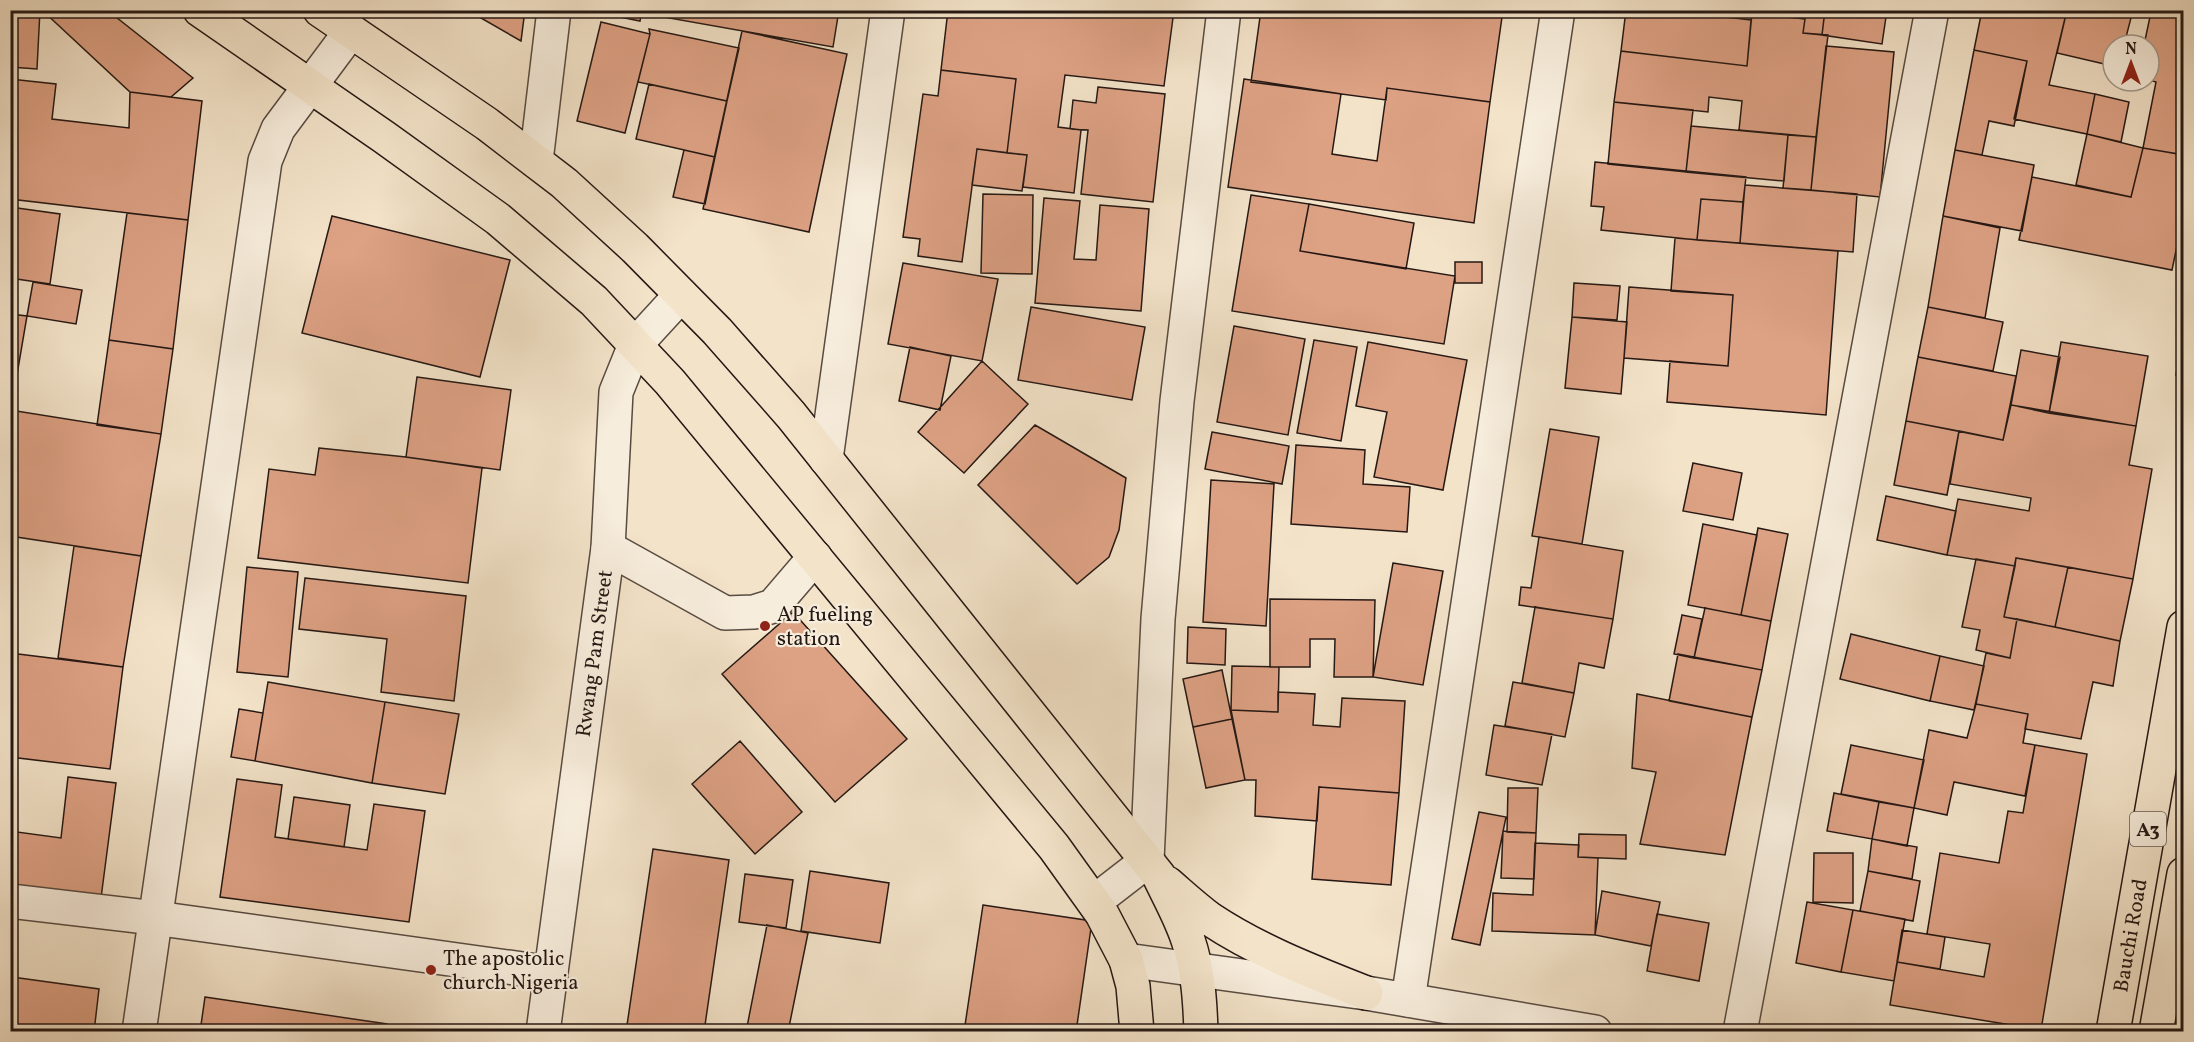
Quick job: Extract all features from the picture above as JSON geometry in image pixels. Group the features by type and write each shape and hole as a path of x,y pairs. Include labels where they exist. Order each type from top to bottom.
{"main road":[{"path":"200,10 498,219 594,301 670,382 1054,848 1094,903 1126,960 1133,986 1137,1032"},
{"path":"321,10 487,124 564,183 732,347 791,415 1153,869 1209,918 1241,938 1366,993"},
{"name":"Bauchi Road","path":"2113,1032 2184,627"},
{"path":"1153,869 1188,940 1200,1003 1201,1032"},
{"name":"Bauchi Road","path":"2156,1032 2184,874"}],"street":[{"path":"536,161 554,10"},
{"path":"826,459 888,10"},
{"path":"1094,903 1153,869 1158,619 1176,412 1224,10"},
{"path":"1408,1000 1558,10"},
{"path":"1740,1032 1932,10"},
{"path":"139,1032 265,161 278,129 351,31"},
{"name":"Rwang Pam Street","path":"543,1032 608,548 616,392 635,345 681,295"},
{"path":"608,548 725,613 754,612 773,606 815,557"},
{"path":"10,901 155,918 551,973"},
{"path":"1126,960 1366,993 1595,1032"}],"building":[{"path":"10,10 40,10 37,69 10,67"},
{"path":"42,10 107,10 193,78 171,97 130,92"},
{"path":"467,10 525,10 521,41"},
{"path":"595,10 642,10 640,21 595,12"},
{"path":"653,10 839,10 833,47 652,15"},
{"path":"948,10 1174,10 1164,86 1065,75 1058,127 1081,130 1074,193 1023,187 1027,155 1007,153 1016,79 941,70"},
{"path":"1261,10 1503,10 1490,102 1387,88 1386,100 1251,82"},
{"path":"1626,10 1702,10 1701,14 1751,20 1747,66 1621,51"},
{"path":"1702,10 1825,10 1822,35 1803,33 1805,19 1752,13 1751,20 1701,14"},
{"path":"1825,10 1887,10 1882,44 1822,35"},
{"path":"1982,10 2050,10 2066,14 2049,85 2095,94 2087,134 2014,119 2027,61 1974,50"},
{"path":"2067,10 2133,10 2127,33 2101,33 2101,63 2057,53"},
{"path":"2141,10 2184,10 2184,19"},
{"path":"2151,12 2184,19 2184,155 2143,148 2154,93 2161,93 2161,33 2147,33"},
{"path":"1752,13 1805,19 1803,33 1828,35 1816,137 1739,130 1742,101 1709,97 1708,112 1614,102 1621,51 1747,66"},
{"path":"601,22 650,34 625,133 577,121"},
{"path":"649,29 739,48 727,101 638,82 650,34"},
{"path":"742,31 847,54 809,232 703,209"},
{"path":"1826,46 1894,52 1880,197 1811,190"},
{"path":"1974,50 2027,61 2014,126 1989,121 1982,155 1955,150"},
{"path":"941,70 1016,79 1007,153 977,149 962,262 918,256 920,239 903,237 923,94 938,96"},
{"path":"10,79 56,84 52,119 129,128 130,92 202,101 188,220 10,199"},
{"path":"1244,79 1341,94 1332,154 1377,161 1387,88 1490,102 1474,223 1228,187"},
{"path":"649,84 727,101 715,157 636,139"},
{"path":"1098,87 1165,94 1153,202 1081,194 1088,130 1070,129 1073,100 1096,103"},
{"path":"2095,94 2129,102 2121,142 2087,134"},
{"path":"1614,102 1693,110 1686,172 1608,164"},
{"path":"1691,126 1788,135 1784,181 1686,172"},
{"path":"2087,134 2143,148 2131,197 2076,185"},
{"path":"1788,135 1816,137 1811,190 1783,188"},
{"path":"2143,148 2184,155 2184,212 2172,270 2019,240 2032,177 2131,197"},
{"path":"977,149 1027,155 1022,191 972,185"},
{"path":"684,150 715,157 705,204 673,197"},
{"path":"1955,150 2034,165 2022,231 1943,216"},
{"path":"1595,162 1746,177 1743,202 1701,199 1697,240 1601,230 1604,207 1591,206"},
{"path":"1745,185 1857,194 1853,252 1740,243"},
{"path":"983,194 1033,195 1032,274 981,273"},
{"path":"1251,195 1309,204 1300,251 1455,276 1444,344 1232,311"},
{"path":"1044,198 1080,201 1074,259 1096,260 1100,205 1149,209 1141,311 1035,303"},
{"path":"1701,199 1743,202 1740,243 1697,240"},
{"path":"1309,204 1414,223 1406,269 1300,251"},
{"path":"10,207 60,214 50,284 10,278"},
{"path":"127,213 188,220 173,349 109,340"},
{"path":"332,216 510,260 480,377 302,333"},
{"path":"1943,216 2000,228 1985,318 1928,307"},
{"path":"1675,238 1838,251 1826,415 1667,402 1670,361 1728,366 1733,295 1671,291"},
{"path":"1455,262 1482,262 1482,283 1455,283"},
{"path":"903,263 998,279 982,361 888,344"},
{"path":"33,282 82,290 76,324 27,316"},
{"path":"1574,283 1620,286 1617,320 1572,317"},
{"path":"1629,287 1733,295 1728,366 1624,358"},
{"path":"1031,307 1145,327 1132,400 1018,380"},
{"path":"1928,307 2003,322 1993,371 1918,357"},
{"path":"10,314 27,316 11,410 10,410"},
{"path":"1572,317 1627,322 1621,394 1565,388"},
{"path":"1234,326 1305,339 1288,435 1217,422"},
{"path":"2184,328 2184,376 2176,375"},
{"path":"109,340 173,349 161,434 97,425"},
{"path":"1314,340 1357,347 1341,441 1297,433"},
{"path":"1368,342 1467,360 1443,490 1374,477 1387,412 1356,406"},
{"path":"2061,342 2148,356 2136,426 2049,413"},
{"path":"910,347 951,356 940,410 899,401"},
{"path":"2021,350 2060,357 2049,413 2011,405"},
{"path":"1918,357 2016,376 2003,440 1906,421"},
{"path":"982,361 1028,404 964,473 918,432"},
{"path":"417,377 511,390 500,470 406,457"},
{"path":"2011,405 2136,426 2129,465 2152,469 2133,579 2016,558 2015,566 1947,555 1958,499 2029,511 2031,498 1950,484 1959,431 2003,440"},
{"path":"10,410 161,434 141,556 10,536"},
{"path":"1906,421 1959,431 1947,495 1894,485"},
{"path":"1035,425 1126,478 1119,530 1109,557 1077,584 978,485"},
{"path":"1550,429 1599,437 1582,544 1532,536"},
{"path":"1212,432 1289,446 1282,484 1205,469"},
{"path":"1296,445 1365,450 1363,484 1410,487 1407,532 1291,524"},
{"path":"319,448 482,468 468,583 258,558 269,469 315,475"},
{"path":"1693,463 1742,473 1733,520 1683,511"},
{"path":"1211,480 1274,484 1266,626 1203,622"},
{"path":"1886,496 1956,511 1947,555 1877,540"},
{"path":"1703,524 1757,535 1741,615 1688,605"},
{"path":"1758,528 1788,534 1771,621 1741,615"},
{"path":"1539,537 1623,551 1613,619 1519,605 1521,587 1531,588"},
{"path":"74,546 141,556 123,667 58,658"},
{"path":"2016,558 2068,567 2055,627 2004,617"},
{"path":"1976,559 2015,566 2004,617 2017,619 2010,658 1976,650 1980,630 1962,627"},
{"path":"1393,563 1443,571 1423,685 1373,677"},
{"path":"247,567 298,572 288,677 237,672"},
{"path":"2068,567 2133,579 2120,641 2055,627"},
{"path":"305,578 466,596 454,701 381,692 387,639 299,629"},
{"path":"1270,599 1375,600 1373,677 1334,677 1335,639 1310,639 1310,667 1270,667"},
{"path":"1535,607 1613,619 1604,668 1579,663 1574,693 1522,683"},
{"path":"1705,608 1771,621 1762,670 1694,658"},
{"path":"793,612 907,739 835,802 722,674"},
{"path":"1682,615 1702,619 1694,658 1674,654"},
{"path":"2017,619 2120,641 2113,686 2093,682 2081,739 2025,729 2028,714 1976,704 1986,653 2010,658"},
{"path":"1188,627 1226,629 1225,665 1187,663"},
{"path":"1851,634 1940,656 1930,701 1840,679"},
{"path":"10,653 123,667 110,769 10,757"},
{"path":"1678,654 1762,670 1752,717 1669,701"},
{"path":"1940,656 1984,666 1974,710 1930,701"},
{"path":"1232,666 1279,667 1278,712 1231,710"},
{"path":"1222,670 1232,719 1193,727 1183,679"},
{"path":"268,682 385,702 372,783 255,761"},
{"path":"1513,682 1574,693 1565,737 1505,726"},
{"path":"1278,692 1315,694 1313,725 1340,727 1342,698 1405,701 1399,793 1319,787 1317,821 1255,816 1256,780 1245,780 1231,710 1278,712"},
{"path":"1637,694 1752,717 1725,855 1640,844 1656,772 1632,768"},
{"path":"385,702 459,714 445,794 372,783"},
{"path":"1976,704 2028,714 2023,743 2035,745 2025,796 1954,782 1947,815 1914,808 1929,730 1967,738"},
{"path":"239,709 263,713 255,761 231,757"},
{"path":"1232,719 1245,780 1206,788 1193,727"},
{"path":"1494,725 1552,734 1542,785 1486,775"},
{"path":"740,741 802,812 755,854 692,784"},
{"path":"1851,745 1924,760 1914,808 1841,794"},
{"path":"2035,745 2087,754 2041,1030 1890,1005 1897,962 1984,977 1990,944 1927,934 1940,853 1999,863 2008,811 2023,813"},
{"path":"68,777 116,783 101,898 10,886 10,831 61,838"},
{"path":"237,779 282,785 275,837 367,850 374,804 425,811 409,922 220,897"},
{"path":"1319,787 1399,793 1391,885 1312,879"},
{"path":"1508,788 1538,788 1536,833 1507,832"},
{"path":"1834,793 1879,802 1872,839 1827,831"},
{"path":"294,797 350,805 344,847 288,839"},
{"path":"1879,802 1914,808 1907,846 1872,839"},
{"path":"1479,812 1506,817 1480,945 1452,939"},
{"path":"1503,831 1536,833 1534,879 1501,878"},
{"path":"1579,834 1626,835 1626,859 1578,857"},
{"path":"1872,839 1917,847 1912,879 1868,871"},
{"path":"1535,843 1579,845 1578,857 1598,858 1595,935 1492,931 1493,893 1533,895"},
{"path":"653,849 729,860 704,1032 626,1032"},
{"path":"1814,853 1853,853 1853,903 1813,902"},
{"path":"810,871 889,883 880,943 801,931"},
{"path":"1868,871 1920,881 1913,921 1860,911"},
{"path":"745,874 793,880 786,928 739,922"},
{"path":"1602,891 1660,902 1651,946 1595,935"},
{"path":"1807,902 1853,910 1841,972 1796,963"},
{"path":"983,905 1092,921 1076,1032 964,1032"},
{"path":"1853,910 1905,919 1894,981 1841,972"},
{"path":"1657,914 1709,923 1699,981 1647,971"},
{"path":"767,925 808,933 788,1032 746,1032"},
{"path":"1902,930 1945,937 1940,969 1897,962"},
{"path":"12,977 99,989 94,1032 10,1032"},
{"path":"205,997 387,1024 386,1032 200,1032"}],"place":[{"name":"AP fueling station","path":"765,626"},
{"name":"The apostolic church Nigeria","path":"431,970"}]}
